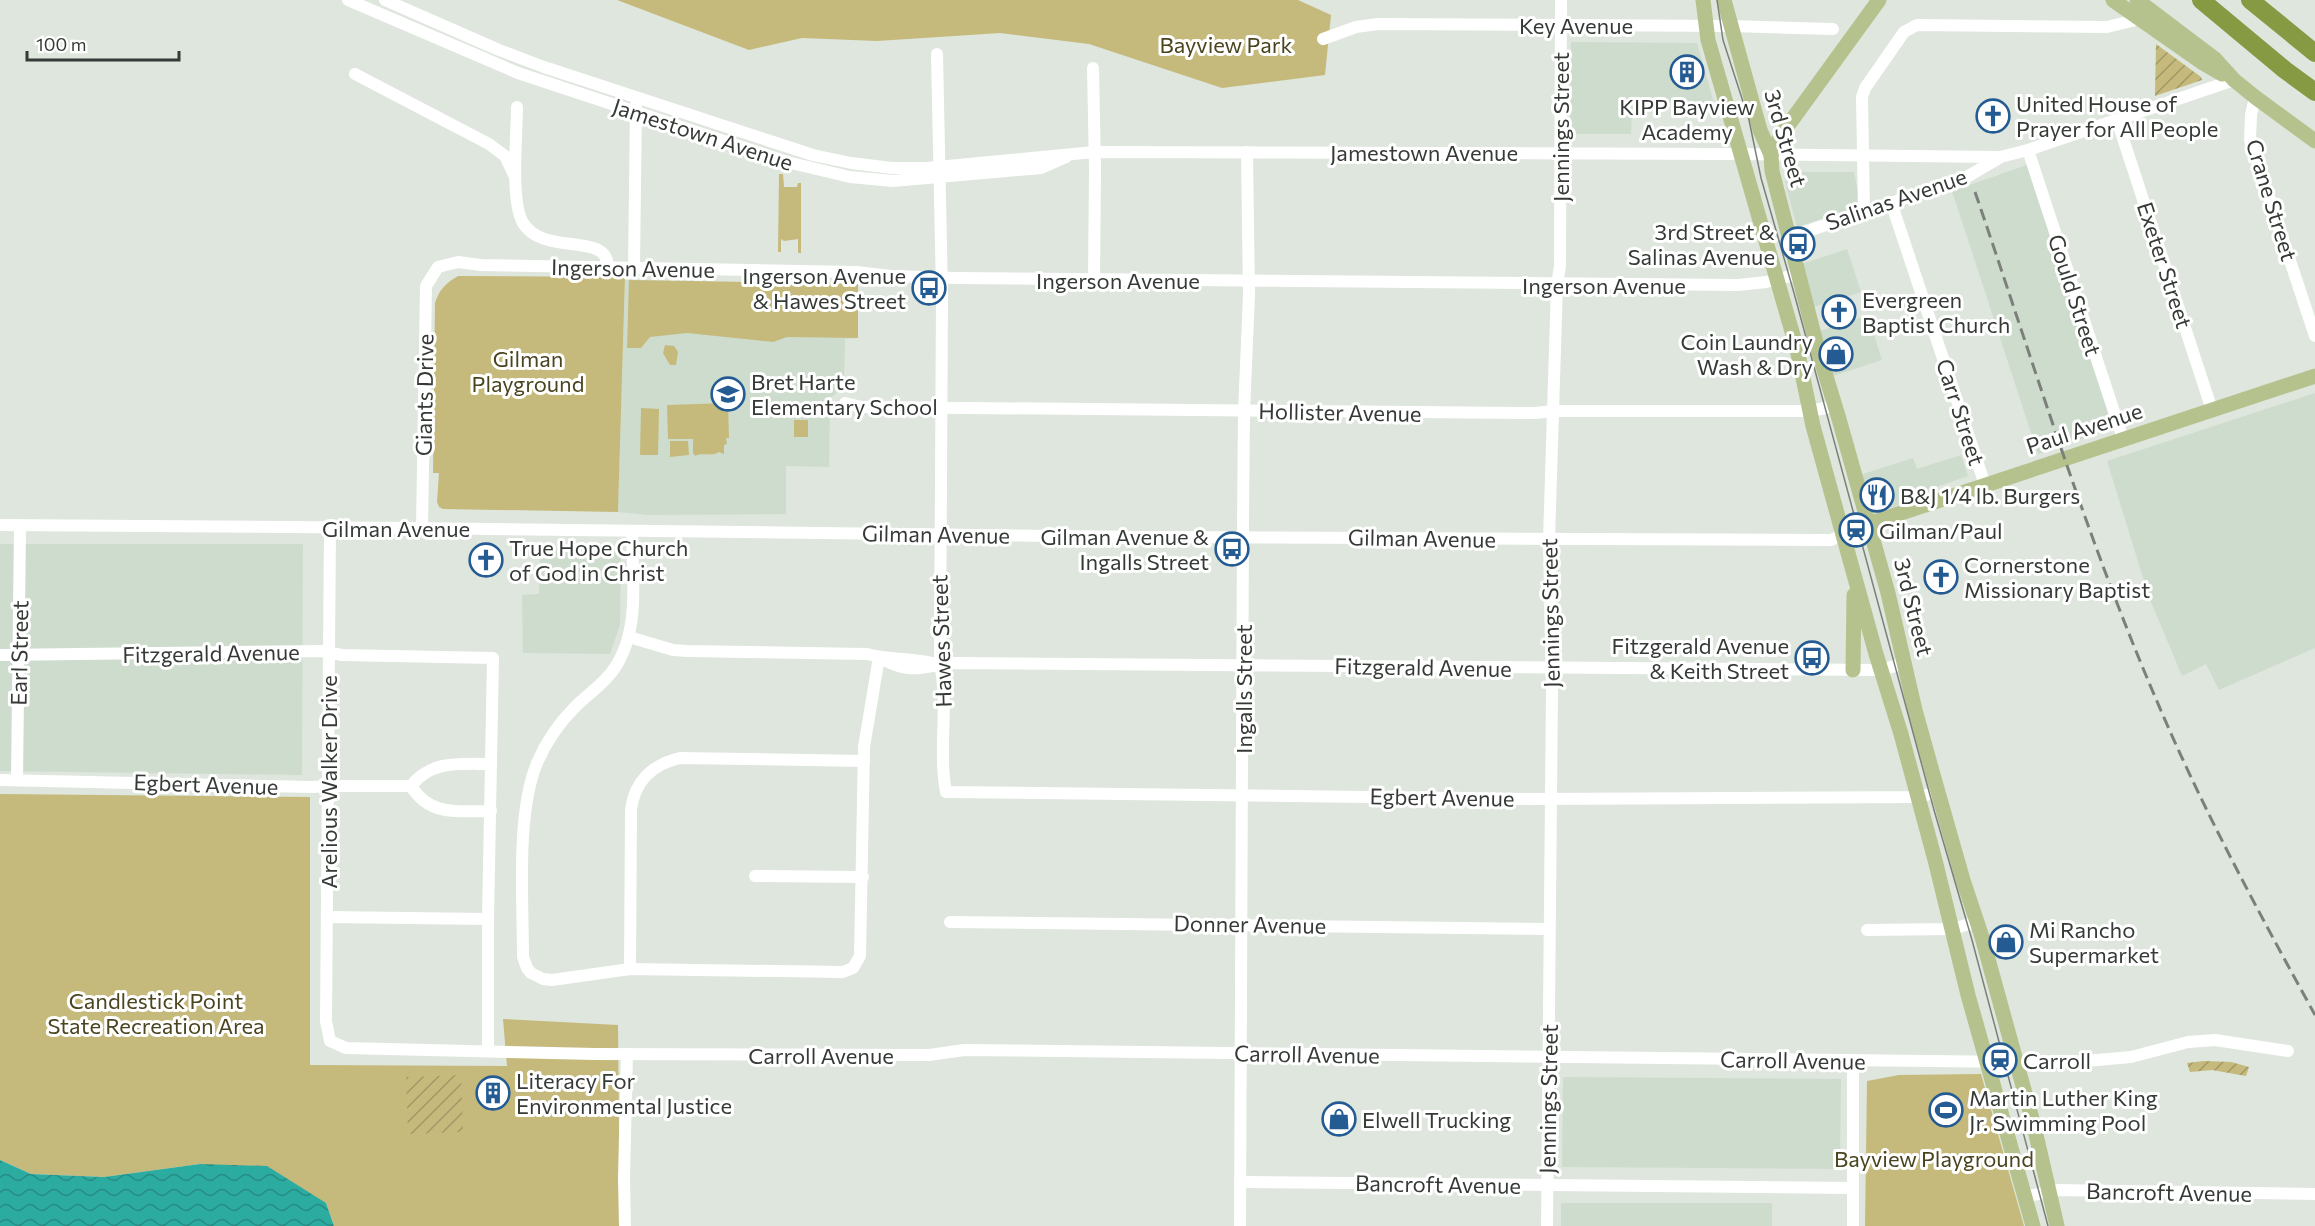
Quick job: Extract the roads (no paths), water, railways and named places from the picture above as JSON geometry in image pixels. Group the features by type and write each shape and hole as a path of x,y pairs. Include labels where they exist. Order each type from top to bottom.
{"highway":[{"path":"2201,0 2315,92"},
{"path":"2250,0 2315,54"}],"main road":[{"path":"1704,0 1706,26 1740,154 1797,349 1810,411 1843,536 1918,797 1986,1061 2033,1226"},
{"name":"3rd Street","path":"1724,0 1760,130 1771,155 1772,171 1818,350 1836,406 1868,524 1905,663 1915,710 2016,1062 2040,1150 2057,1226"},
{"path":"1771,155 1781,135 1879,0"},
{"path":"2113,0 2203,63 2234,80"},
{"path":"2137,0 2215,59 2254,97 2315,141"},
{"name":"Paul Avenue","path":"1868,524 2315,376"},
{"path":"1853,670 1855,576"}],"street":[{"name":"Jamestown Avenue","path":"348,0 518,73 787,162 828,174 882,180 940,172 1041,168 1072,154 1094,152 2000,157 2028,150"},
{"name":"Jamestown Avenue","path":"385,0 525,60 832,160 940,172"},
{"name":"Jennings Street","path":"1547,1226 1551,830 1549,539 1557,285 1560,266 1561,0"},
{"path":"1864,211 1862,97 1865,87 1904,32 1917,25 2107,27 2140,19"},
{"name":"Key Avenue","path":"1323,39 1356,27 1378,24 1730,26 1833,29"},
{"name":"Hawes Street","path":"937,54 942,278 940,664 944,680 943,773 946,792"},
{"path":"518,73 525,60"},
{"path":"1093,68 1094,280"},
{"path":"355,74 498,149 510,164 516,184"},
{"path":"2028,150 2234,80"},
{"path":"634,268 636,97"},
{"name":"Crane Street","path":"2254,97 2250,140 2315,336"},
{"path":"517,107 516,184 520,216 531,232 549,242 577,244 593,248 605,256 608,266"},
{"name":"Exeter Street","path":"2117,120 2212,410"},
{"name":"Gould Street","path":"2028,150 2123,439"},
{"name":"Ingalls Street","path":"1240,1226 1244,411 1249,281 1246,152"},
{"name":"Salinas Avenue","path":"1790,237 1965,178 2000,157"},
{"name":"Carr Street","path":"1891,202 1985,485"},
{"name":"Ingerson Avenue","path":"438,267 458,262 481,265 856,272 942,278 1557,285 1738,285 1799,274"},
{"name":"Giants Drive","path":"422,528 425,291 438,267"},
{"name":"Hollister Avenue","path":"845,403 862,407 1523,413 1810,411 1836,406"},
{"name":"Gilman Avenue","path":"0,525 1243,537 1831,540 1868,524"},
{"name":"Earl Street","path":"17,780 20,526"},
{"name":"Arelious Walker Drive","path":"328,1036 326,1021 330,528"},
{"path":"632,531 632,610 629,638 614,670 576,706 544,747 531,781 524,831 523,957 531,973 543,979 552,980 630,969 849,971 858,963 865,740 879,657"},
{"name":"Fitzgerald Avenue","path":"629,638 673,650 865,654 940,664 1881,670 1905,663"},
{"name":"Fitzgerald Avenue","path":"0,655 321,651 342,655 493,657 490,764"},
{"path":"630,969 631,809 637,788 651,770 680,758 864,761"},
{"path":"488,1050 491,811 490,764 446,764 429,770 418,777 411,786 426,804 443,810 491,811"},
{"name":"Egbert Avenue","path":"0,780 313,788 411,786"},
{"name":"Egbert Avenue","path":"946,792 1549,798 1918,797 1938,792"},
{"path":"755,876 862,878"},
{"path":"327,917 488,920"},
{"name":"Donner Avenue","path":"950,922 1549,929"},
{"path":"1867,930 1952,928 1977,922"},
{"name":"Carroll Avenue","path":"328,1036 330,1041 337,1045 355,1049 627,1054 929,1055 964,1050 1549,1056 1853,1062 2016,1062 2086,1061 2131,1057 2188,1042 2215,1040 2288,1051"},
{"path":"625,1226 627,1054"},
{"path":"1852,1226 1853,1062"},
{"name":"Bancroft Avenue","path":"1240,1182 1852,1188"},
{"name":"Bancroft Avenue","path":"2024,1197 2048,1191 2315,1194"}],"water":[{"path":"0,1160 31,1174 104,1177 200,1164 267,1166 326,1203 334,1226 0,1226"}],"tram line":[{"path":"1717,0 1723,40 1749,120 1761,178 1934,810 1972,940 2048,1226"}],"railway":[{"path":"1975,192 2083,511 2130,637 2211,819 2315,1015"}],"place":[{"name":"KIPP Bayview Academy","path":"1687,72"},
{"name":"United House of Prayer for All People","path":"1993,116"},
{"name":"3rd Street & Salinas Avenue","path":"1798,244"},
{"name":"Ingerson Avenue & Hawes Street","path":"929,288"},
{"name":"Evergreen Baptist Church","path":"1839,312"},
{"name":"Coin Laundry Wash & Dry","path":"1836,354"},
{"name":"Bret Harte Elementary School","path":"728,394"},
{"name":"B&J 1/4 lb. Burgers","path":"1877,495"},
{"name":"Gilman/Paul","path":"1856,530"},
{"name":"Gilman Avenue & Ingalls Street","path":"1232,549"},
{"name":"True Hope Church of God in Christ","path":"486,560"},
{"name":"Cornerstone Missionary Baptist","path":"1941,577"},
{"name":"Fitzgerald Avenue & Keith Street","path":"1812,658"},
{"name":"Mi Rancho Supermarket","path":"2006,942"},
{"name":"Carroll","path":"2000,1060"},
{"name":"Literacy For Environmental Justice","path":"493,1093"},
{"name":"Martin Luther King Jr. Swimming Pool","path":"1946,1110"},
{"name":"Elwell Trucking","path":"1339,1119"}],"park label":[{"name":"Bayview Park","path":"1226,44"},
{"name":"Gilman Playground","path":"528,370"},
{"name":"Candlestick Point State Recreation Area","path":"156,1012"},
{"name":"Bayview Playground","path":"1934,1158"}]}
